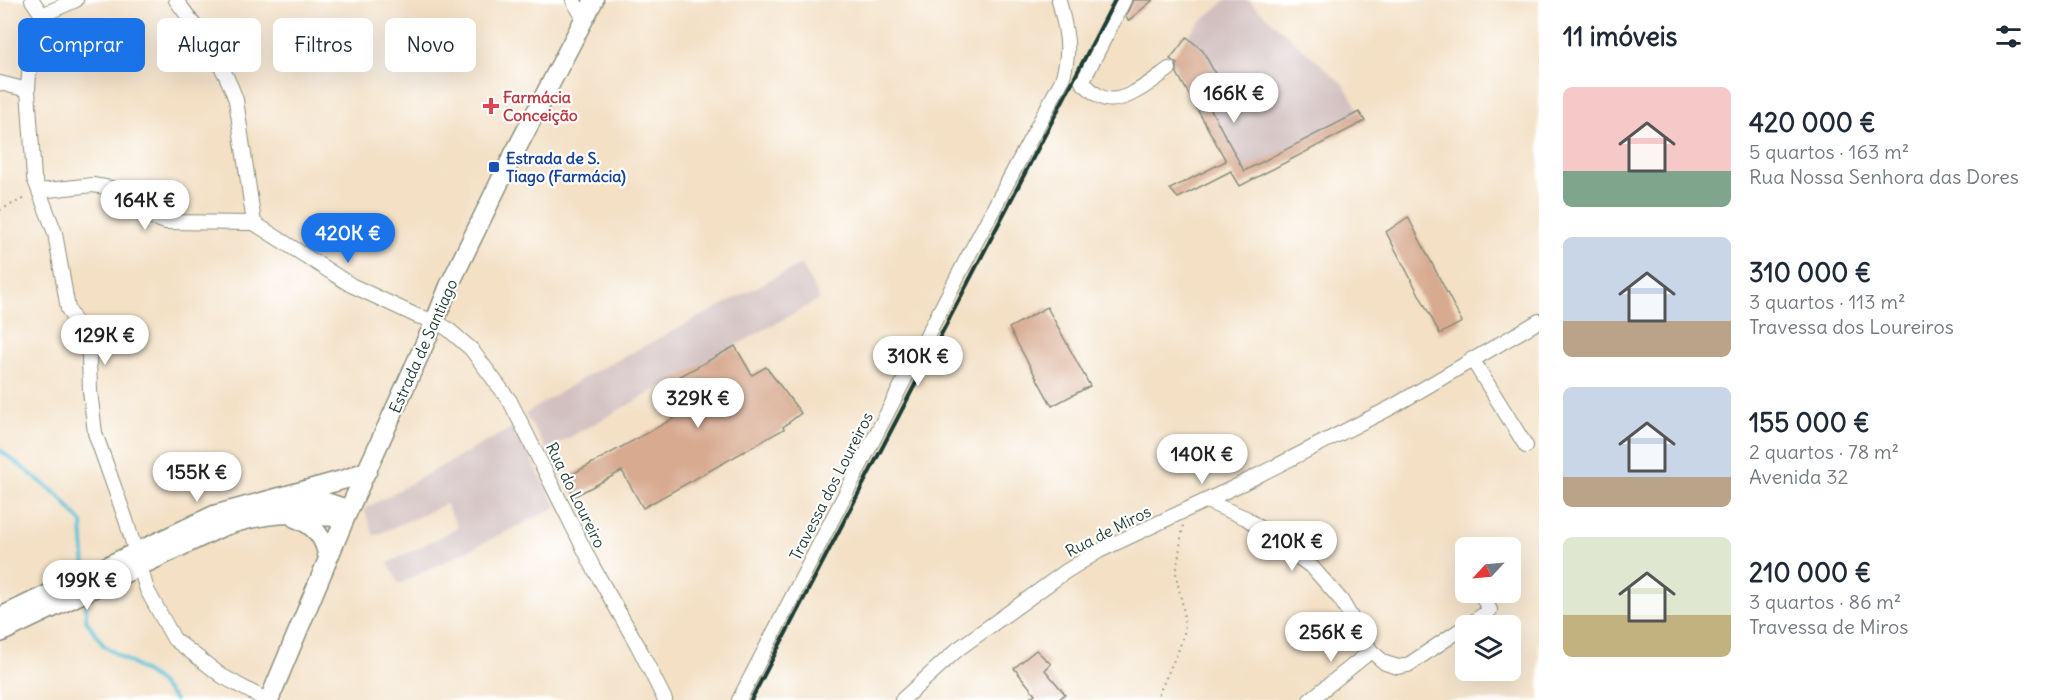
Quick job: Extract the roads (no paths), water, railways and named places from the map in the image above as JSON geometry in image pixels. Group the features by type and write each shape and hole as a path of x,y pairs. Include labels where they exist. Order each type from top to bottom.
{"main road":[{"name":"Estrada de Santiago","path":"268,700 346,516 435,321 449,285 594,0"},
{"path":"0,633 46,603 138,559 248,519 368,470"},
{"path":"276,506 326,501 340,507 346,516"},
{"path":"276,506 319,533 328,559"},
{"path":"0,617 46,603"}],"street":[{"path":"32,0 42,15 29,73 28,90 34,178 55,233 68,309 84,338 88,356 95,433 147,590 174,639 222,676 268,700"},
{"path":"42,15 76,0"},
{"path":"39,191 93,185 111,188 126,196 150,216 165,222 254,223 236,100 220,65 176,0"},
{"path":"573,0 585,19"},
{"name":"Travessa dos Loureiros","path":"739,700 962,268 1062,80 1069,49 1059,0"},
{"path":"1124,0 1082,82 1101,98 1113,100 1127,97 1169,69"},
{"path":"0,83 28,90"},
{"name":"Rua do Loureiro","path":"254,223 351,285 417,316 435,321 471,349 510,401 593,567 638,646 665,700"},
{"name":"Rua de Miros","path":"902,700 958,649 1065,572 1099,551 1206,501 1392,407 1539,321"},
{"path":"1472,359 1526,446"},
{"path":"1206,501 1246,518 1313,568 1341,600 1371,651 1385,663 1398,667 1408,665 1455,633"},
{"path":"1482,615 1490,610 1486,603"},
{"path":"1310,700 1371,651"}],"waterway":[{"path":"0,450 59,496 82,523 85,571"},
{"path":"86,599 86,620 104,646 156,679 175,700"}],"railway":[{"path":"751,700 1115,0"}],"place":[{"name":"Farmácia Conceição","path":"491,106"},
{"name":"Estrada de S. Tiago (Farmácia)","path":"494,167"}]}
